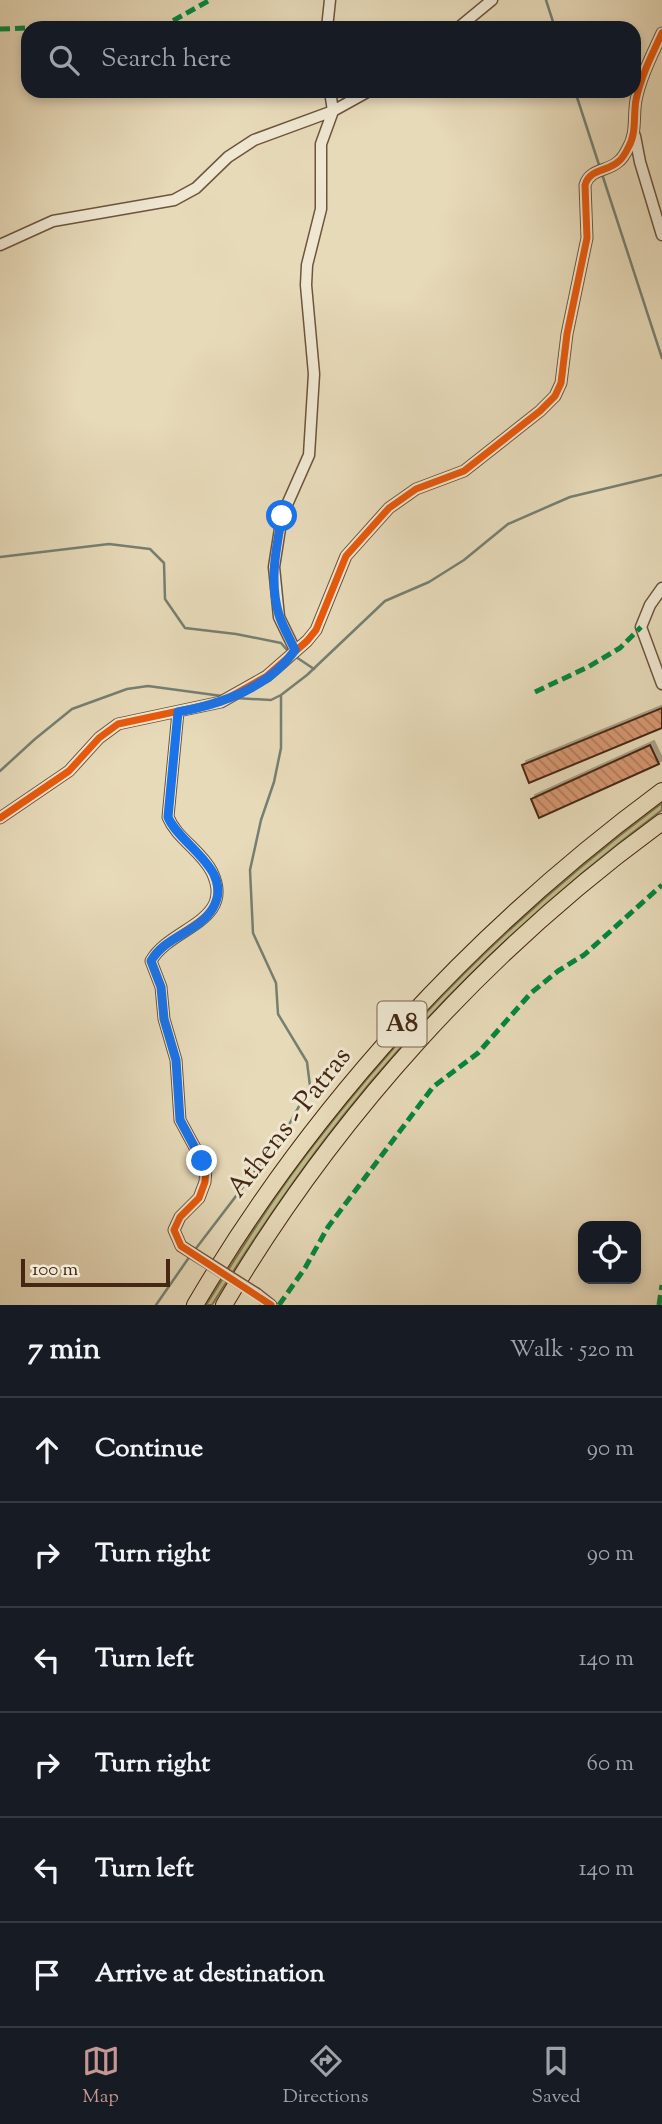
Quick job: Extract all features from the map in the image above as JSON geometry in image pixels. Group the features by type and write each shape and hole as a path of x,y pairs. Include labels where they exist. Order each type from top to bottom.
{"highway":[{"name":"Athens - Patras","path":"195,1305 246,1223 304,1141 401,1026 471,953 525,902 582,853 662,791"},
{"name":"Athens - Patras","path":"224,1305 281,1216 324,1156 436,1024 542,920 662,822"}],"street":[{"path":"328,21 330,0"},
{"path":"466,21 492,0"},
{"path":"641,82 662,33"},
{"path":"295,650 279,617 274,567 282,516 309,456 314,374 307,275 321,209 321,144 332,111 331,98"},
{"path":"0,245 53,221 174,200 196,188 228,157 254,140 332,111 356,98"},
{"path":"0,818 69,771 108,730 128,721 233,698 267,676 316,630 345,556 366,532 409,493 425,484 456,475 540,411 559,389 567,334 587,238 585,185 590,176 617,164 623,156 633,137 637,98"},
{"path":"634,129 640,162 662,235"},
{"path":"662,588 650,605 641,627 662,684"},
{"path":"178,712 168,817 171,825 202,855 213,874 217,897 205,918 164,946 151,961 161,987 164,1019 176,1060 180,1120 206,1168 205,1182 198,1198 180,1217 174,1230 181,1246 271,1305"}],"green space":[{"path":"662,803 662,810 521,926 434,1012 393,1057 353,1103 302,1170 212,1305 206,1305 299,1165 391,1051 432,1006 520,920"}],"building":[{"path":"662,708 662,728 529,783 522,765"},
{"path":"650,745 659,764 539,818 531,799"}],"waterway":[{"path":"546,0 553,21"},
{"path":"577,98 600,168"},
{"path":"602,174 662,358"},
{"path":"235,698 271,700 281,695 307,675 385,601 429,582 464,560 508,524 570,497 662,475"},
{"path":"0,557 109,544 150,549 164,563 165,599 185,628 281,643 288,651"},
{"path":"296,657 314,669"},
{"path":"0,771 72,709 127,689 148,686 222,696"},
{"path":"194,1251 285,1132 310,1086 307,1062 278,1014 276,983 253,933 250,870 281,748 281,696"},
{"path":"156,1305 190,1256"}],"marked path":[{"path":"172,21 210,0"},
{"path":"0,29 21,28"},
{"path":"535,692 588,667 620,648 641,627"},
{"path":"279,1305 305,1268 328,1227 433,1087 478,1053 531,993 558,971 584,955 662,885"},
{"path":"659,1305 662,1285"}],"cycle path":[{"path":"641,83 662,33"},
{"path":"0,818 69,771 99,738 118,724 221,702 267,676 316,630 346,556 389,508 416,489 464,471 555,396 561,383 567,334 587,238 585,185 595,173 615,164 623,157 633,136 637,98"},
{"path":"178,712 168,817 177,832 207,864 217,889 215,902 208,913 160,949 151,961 161,987 164,1019 176,1060 180,1120 206,1168 205,1182 199,1198 180,1217 174,1230 181,1246 271,1305"}],"route":[{"path":"202,1161 180,1120 174,1049 164,1019 161,987 151,961 164,946 205,918 217,897 213,874 202,855 171,825 168,817 178,712 233,698 267,676 295,650 279,617 276,604 274,567 282,516"}]}
